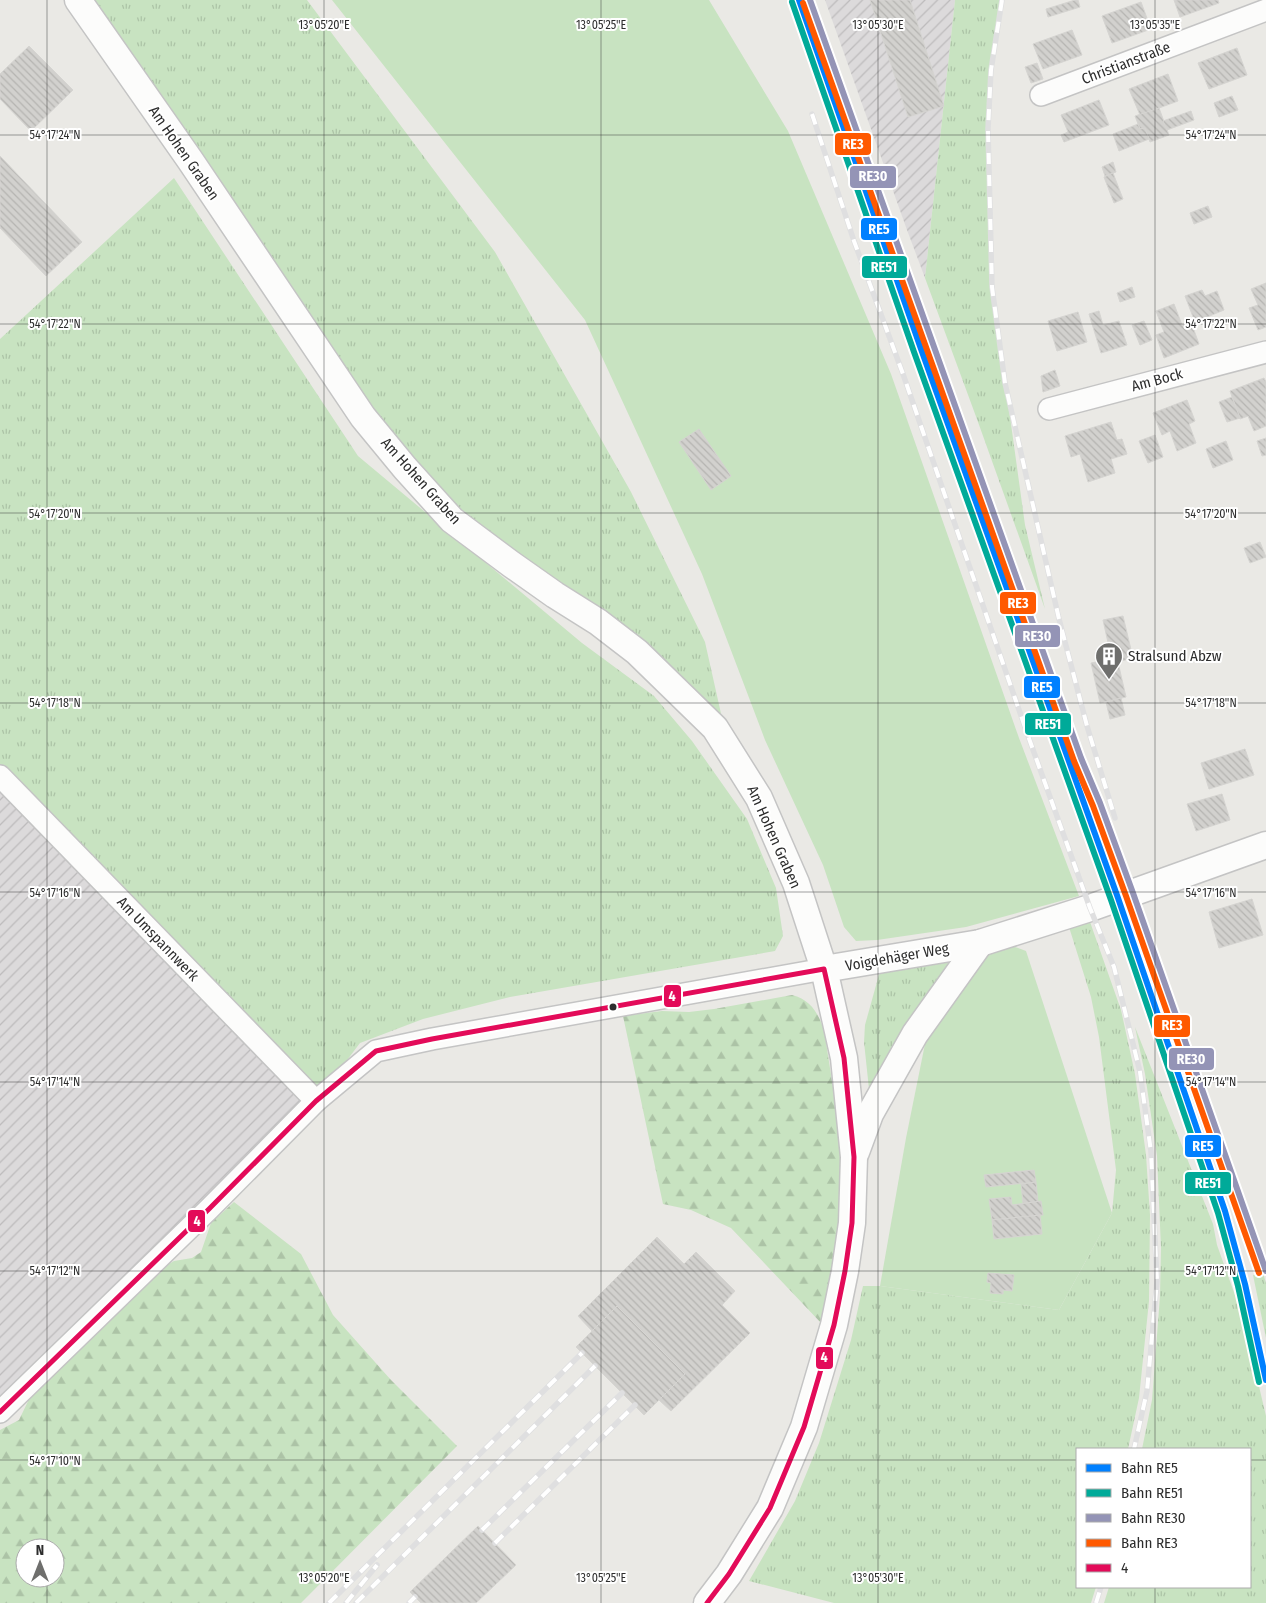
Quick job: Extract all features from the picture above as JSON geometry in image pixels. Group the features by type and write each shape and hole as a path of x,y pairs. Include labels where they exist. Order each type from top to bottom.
{"street":[{"name":"Am Hohen Graben","path":"78,0 190,160 364,417 405,468 452,520 526,575 598,622 637,652 715,728 759,798 796,882 824,969"},
{"name":"Christianstraße","path":"1041,95 1266,10"},
{"name":"Am Bock","path":"1049,409 1266,352"},
{"name":"Am Umspannwerk","path":"0,776 316,1101"},
{"name":"Voigdehäger Weg","path":"707,1603 729,1574 770,1508 804,1427 834,1325 844,1271 852,1224 854,1157 844,1058 824,969 980,943 1090,908 1266,845"},
{"name":"Voigdehäger Weg","path":"854,1157 870,1114 914,1034 980,943"},
{"path":"0,1412 210,1209 316,1101 376,1051 432,1039 824,969"}],"shaded area":[{"path":"825,0 955,0 925,278 907,230"},
{"path":"0,776 316,1101 0,1413"}],"green space":[{"path":"94,0 307,0 495,252 631,492 705,642 722,718 670,665 636,636 506,548 447,498 393,437"},
{"path":"332,0 709,0 788,131 891,374 1019,738 1079,896 966,927 877,940 856,941 844,927 823,865 765,740 702,574 585,320"},
{"path":"955,0 1002,0 991,70 988,129 992,287 1025,525 1045,609 925,278"},
{"path":"174,178 358,456 582,643 654,696 692,741 747,819 776,888 783,936 775,951 510,997 423,1019 360,1043 316,1101 0,776 0,339"},
{"path":"1089,919 1121,1010 1135,1074 1146,1155 1150,1215 1149,1301 1139,1398 1128,1448 1076,1448 1076,1588 1096,1588 1091,1603 834,1603 749,1581 795,1501 819,1443 851,1340 863,1286 880,1286 1059,1310 1112,1213 1116,1170 1099,1037 1091,997 1069,927"},
{"path":"999,947 1015,947 1026,951 1112,1213 1059,1310 880,1286 906,1138 926,1039 988,952"},
{"path":"949,958 955,962 873,1086 869,1089 864,1042 865,1025 880,971"},
{"path":"792,995 804,1000 813,1008 824,1030 841,1138 842,1178 837,1253 822,1324 731,1228 691,1210 663,1204 623,1016 662,1011 689,1012 714,1009"},
{"path":"1135,1027 1213,1224 1217,1245 1236,1298 1249,1344 1266,1416 1266,1603 1104,1603 1109,1588 1251,1588 1251,1448 1142,1448 1152,1400 1160,1296 1161,1248 1157,1156 1145,1074"},
{"path":"234,1202 301,1254 333,1315 391,1380 457,1446 301,1603 0,1603 0,1430 19,1420 31,1395 162,1268 174,1261 192,1258 201,1252 211,1223"},
{"path":"1263,1273 1266,1283 1266,1338 1253,1275"}],"building":[{"path":"870,0 910,0 944,106 908,117"},
{"path":"1078,0 1080,7 1048,17 1046,9"},
{"path":"1174,0 1218,0 1219,3 1180,17"},
{"path":"1141,2 1151,29 1112,43 1102,16"},
{"path":"1072,30 1082,55 1043,69 1033,44"},
{"path":"29,46 73,90 31,131 0,99 0,74"},
{"path":"1237,48 1247,75 1209,89 1198,63"},
{"path":"1037,63 1043,79 1031,83 1025,67"},
{"path":"1168,74 1178,101 1140,115 1129,89"},
{"path":"1232,96 1238,110 1219,117 1214,103"},
{"path":"1099,100 1109,125 1064,142 1061,135 1068,132 1061,115"},
{"path":"1159,108 1169,135 1150,142 1145,128 1140,129 1135,116"},
{"path":"1191,111 1194,120 1167,130 1163,121"},
{"path":"1138,124 1140,129 1145,128 1149,139 1119,151 1113,134"},
{"path":"0,156 82,242 46,276 0,228"},
{"path":"1113,162 1116,172 1105,176 1102,167"},
{"path":"1113,173 1123,199 1114,203 1104,177"},
{"path":"1208,206 1212,217 1194,224 1190,213"},
{"path":"1266,283 1266,327 1258,330 1249,308 1258,305 1251,289"},
{"path":"1132,287 1135,297 1120,302 1117,293"},
{"path":"1202,290 1205,296 1217,291 1224,310 1195,322 1185,296"},
{"path":"1174,304 1182,325 1191,322 1199,344 1164,358 1156,335 1164,332 1156,311"},
{"path":"1099,311 1103,325 1119,321 1127,345 1101,353 1089,314"},
{"path":"1078,312 1087,342 1057,351 1048,321"},
{"path":"1144,321 1152,340 1140,345 1132,325"},
{"path":"1055,370 1060,386 1043,392 1041,376"},
{"path":"1264,378 1266,382 1266,426 1254,431 1248,416 1240,419 1230,391"},
{"path":"1232,397 1240,418 1227,422 1219,402"},
{"path":"1187,400 1195,421 1189,424 1196,443 1177,451 1170,431 1162,435 1153,413"},
{"path":"1111,422 1117,440 1122,439 1127,454 1111,459 1115,473 1088,482 1080,454 1071,457 1065,436"},
{"path":"699,429 731,476 711,490 679,442"},
{"path":"1155,435 1163,457 1148,463 1139,441"},
{"path":"1266,438 1266,455 1262,456 1257,441"},
{"path":"1226,441 1233,460 1213,468 1206,449"},
{"path":"1260,542 1266,557 1250,563 1244,548"},
{"path":"1123,616 1133,658 1121,661 1117,645 1109,647 1103,620"},
{"name":"Stralsund Abzw","path":"1117,658 1126,697 1100,703 1091,663"},
{"path":"1121,698 1125,715 1110,719 1106,702"},
{"path":"1245,749 1254,775 1209,789 1201,763"},
{"path":"1222,794 1230,820 1196,831 1187,804"},
{"path":"1252,899 1263,935 1219,948 1209,912"},
{"path":"1034,1170 1036,1182 986,1187 984,1175"},
{"path":"1036,1182 1038,1202 1023,1203 1021,1184"},
{"path":"1011,1197 1012,1205 1041,1201 1043,1215 992,1220 989,1199"},
{"path":"1040,1215 1042,1234 994,1239 992,1220"},
{"path":"657,1237 684,1264 696,1252 735,1291 722,1305 750,1333 671,1411 659,1400 685,1374 617,1306 592,1331 578,1316"},
{"path":"988,1273 1014,1275 1012,1291 1003,1290 1003,1294 990,1293 991,1283 987,1282"},
{"path":"617,1306 685,1374 644,1415 576,1347"},
{"path":"478,1526 516,1565 476,1603 421,1603 410,1592"}],"railway":[{"path":"1002,0 991,70 988,129 992,287 1005,383 1059,619 1087,726 1115,818"},
{"path":"812,114 854,241 903,374 1027,733 1090,908 1114,967 1140,1072 1151,1152 1157,1281 1147,1391 1134,1448"},
{"path":"329,1603 582,1353"},
{"path":"356,1603 595,1366"},
{"path":"482,1530 622,1393"},
{"path":"495,1543 635,1405"},
{"path":"346,1603 377,1565"},
{"path":"1096,1603 1101,1588"},
{"path":"409,1603 415,1597"}],"rail line":[{"name":"RE5","path":"799,0 921,349 1118,898 1225,1211 1245,1284 1266,1380"},
{"name":"RE30","path":"810,0 1081,758 1100,803 1133,893 1266,1271"},
{"name":"RE51","path":"792,2 914,352 1111,900 1218,1213 1238,1286 1259,1382"},
{"name":"RE3","path":"803,3 1074,761 1093,806 1126,896 1259,1273"}],"transit line":[{"name":"4","path":"0,1412 209,1209 316,1101 376,1051 432,1039 824,969 844,1058 854,1157 852,1223 845,1271 834,1325 804,1427 770,1508 729,1574 707,1603"}],"place":[{"name":"Stralsund Abzw","path":"1109,680"}]}
